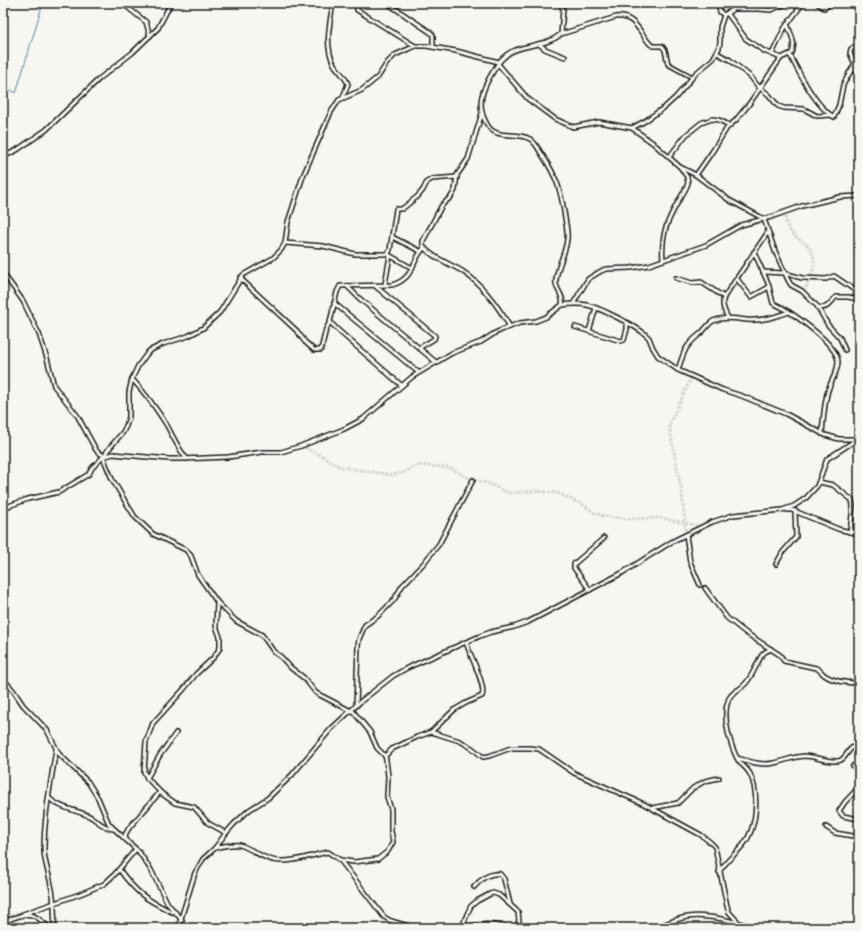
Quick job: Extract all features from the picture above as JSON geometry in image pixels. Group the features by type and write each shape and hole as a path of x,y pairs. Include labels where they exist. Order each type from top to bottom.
{"street":[{"path":"122,3 146,22 150,36"},
{"path":"3,157 17,150 46,130 98,79 132,53 158,28 171,3"},
{"path":"333,3 328,37 329,49 333,63 346,79 348,84 343,97"},
{"path":"357,3 357,10 415,46"},
{"path":"387,3 430,32 433,35 433,47"},
{"path":"560,3 563,9 561,34"},
{"path":"718,3 720,12 725,14 746,39 764,51 781,58"},
{"path":"753,9 757,3"},
{"path":"632,128 665,107 676,97 692,77 713,59 717,53 720,42 720,27 725,14 734,9 771,10 788,3 800,7"},
{"path":"772,54 787,24 803,3"},
{"path":"817,3 824,8 831,3"},
{"path":"562,305 563,298 556,286 556,279 567,239 563,203 556,179 547,161 531,140 514,134 500,134 493,132 489,128 482,113 482,92 499,63 510,52 555,39 561,34 616,17 625,18 635,24 650,44 653,46 662,46 665,50 668,64 692,77"},
{"path":"696,175 730,125 736,120 761,88 781,58 790,55 792,52 794,46 787,24"},
{"path":"539,44 545,49 565,57"},
{"path":"717,53 730,60 769,94 776,104 782,107 804,109 817,116 831,115 834,117 843,85 854,64 850,53 852,49 859,44"},
{"path":"3,508 38,496 59,492 89,474 92,468 104,456 123,432 126,426 129,417 129,392 132,379 138,366 149,351 163,344 180,340 196,333 220,312 240,278 245,273 273,258 281,250 285,243 288,222 303,176 338,100 362,90 378,77 387,63 395,55 415,46 456,50 499,63 528,99 550,117 575,127 599,122 632,128 653,143 680,167 687,177 688,183 672,211 666,227 662,242 663,260"},
{"path":"790,55 802,79 819,103 831,115"},
{"path":"849,72 856,69 859,70"},
{"path":"424,248 423,240 442,205 451,197 455,190 457,177 468,159 482,113"},
{"path":"669,157 686,135 694,127 701,123 712,119 720,120 730,125"},
{"path":"680,167 696,175 729,200 764,219 789,283 800,290 817,306 828,325 840,338 845,350"},
{"path":"385,284 396,209 402,208 421,194 427,182 432,178 457,177"},
{"path":"573,304 588,280 601,271 649,265 716,240 741,225 802,206 859,196"},
{"path":"728,318 723,308 722,301 768,232"},
{"path":"392,237 420,251"},
{"path":"285,243 323,246 355,254 389,255 412,268"},
{"path":"240,278 297,331 305,342 314,350 321,350 340,286 392,284 400,282 405,278 412,268 420,251 424,248"},
{"path":"424,248 461,270 478,284 499,309 510,327"},
{"path":"754,252 774,303 810,326 828,343 837,357 838,364 827,393 822,434"},
{"path":"763,272 784,273 802,278 826,279 834,276 859,293"},
{"path":"3,273 23,301 39,334 54,386 77,415 96,450 104,456 112,479 135,517 153,534 186,550 191,556 198,575 218,602 239,623 262,635 274,652 294,671 304,678 316,693 352,710 370,732 377,748 385,756 388,770 387,797 392,812 391,830 393,842 391,847 384,855 374,860 349,862 340,860"},
{"path":"676,278 692,283 701,282 724,297"},
{"path":"736,279 751,297 769,287"},
{"path":"374,285 435,336 419,348"},
{"path":"347,286 437,363"},
{"path":"817,306 824,308 836,297 848,297 859,300"},
{"path":"334,303 418,372"},
{"path":"104,456 121,454 169,460 228,457 262,452 281,452 301,446 344,429 363,419 418,372 459,350 481,342 495,333 510,327 546,317 562,305 573,304 586,305 596,308 647,336 658,356 678,370 723,390 786,414 822,434 839,439 857,439"},
{"path":"589,331 596,308"},
{"path":"678,370 684,351 690,342 714,321 728,318 762,320 770,319 789,312"},
{"path":"330,322 401,385"},
{"path":"575,327 622,341 626,335 627,324"},
{"path":"132,379 156,409 181,452 187,459"},
{"path":"786,509 806,498 815,489 819,482 826,460 857,439"},
{"path":"356,706 358,639 363,627 378,616 389,605 402,586 428,558 444,536 472,480"},
{"path":"819,482 833,485 852,500 853,506 850,532"},
{"path":"178,928 182,920 195,873 203,859 215,848 226,833 249,810 262,802 292,775 331,729 356,706 393,676 407,668 466,642 491,632 520,625 628,570 673,541 727,517 786,509 859,534"},
{"path":"776,564 783,552 796,537 795,511"},
{"path":"686,535 690,562 700,585"},
{"path":"590,590 574,568 574,564 604,538"},
{"path":"705,588 727,618 780,655 784,661 816,668 821,670 824,675 833,680 859,683"},
{"path":"218,602 216,626 221,641 220,648 213,658 196,674 153,723 146,742 144,772 146,778 174,803 194,807 208,823 226,833"},
{"path":"385,756 392,750 417,737 431,732 454,710 479,698 484,693 466,642"},
{"path":"719,872 746,842 751,831 755,815 754,792 751,778 748,771 737,758 728,733 726,709 728,701 733,693 745,684 762,655 771,649"},
{"path":"3,679 13,690 23,705 47,730 56,749 64,760 88,782 98,798 109,824 136,849 151,870 168,904 174,913 182,920"},
{"path":"431,732 460,741 483,757 511,748 536,748 580,776 615,790 652,808 701,835 715,847 727,906 729,912 738,922"},
{"path":"146,778 176,733"},
{"path":"737,758 765,764 775,763 790,757 804,756 839,761 852,747 859,746"},
{"path":"54,928 55,913 52,888 46,865 44,849 48,805 56,749"},
{"path":"853,766 859,771"},
{"path":"652,808 678,803 687,792 700,783 719,778"},
{"path":"859,787 839,811 843,816 859,819"},
{"path":"126,840 125,835 127,831 160,792"},
{"path":"49,798 56,804 84,814 108,828 114,829"},
{"path":"48,805 56,804"},
{"path":"826,827 835,833 859,837"},
{"path":"215,848 238,845 271,860 280,862 328,852 340,860 384,917 391,921 414,928"},
{"path":"3,922 104,884 111,879 136,849"},
{"path":"120,868 129,882 141,895 174,913"},
{"path":"474,887 486,877 500,874 504,879 510,904"},
{"path":"462,928 471,906 482,898 495,894 499,895 510,904 519,914 519,921 516,928"},
{"path":"23,914 34,916 49,928"},
{"path":"655,928 689,916 738,922 757,928"},
{"path":"462,928 478,925 510,928"}],"waterway":[{"path":"3,86 16,93 43,3"}],"tunnel":[{"path":"785,212 786,224 791,232 808,246 813,256 814,264 804,293"},
{"path":"686,535 682,494 669,425 692,376"},
{"path":"301,446 324,457 340,467 392,475 402,473 418,465 450,468 469,478 490,484 508,493 537,491 557,493 582,504 593,512 603,516 628,519 661,518 704,527"}]}
